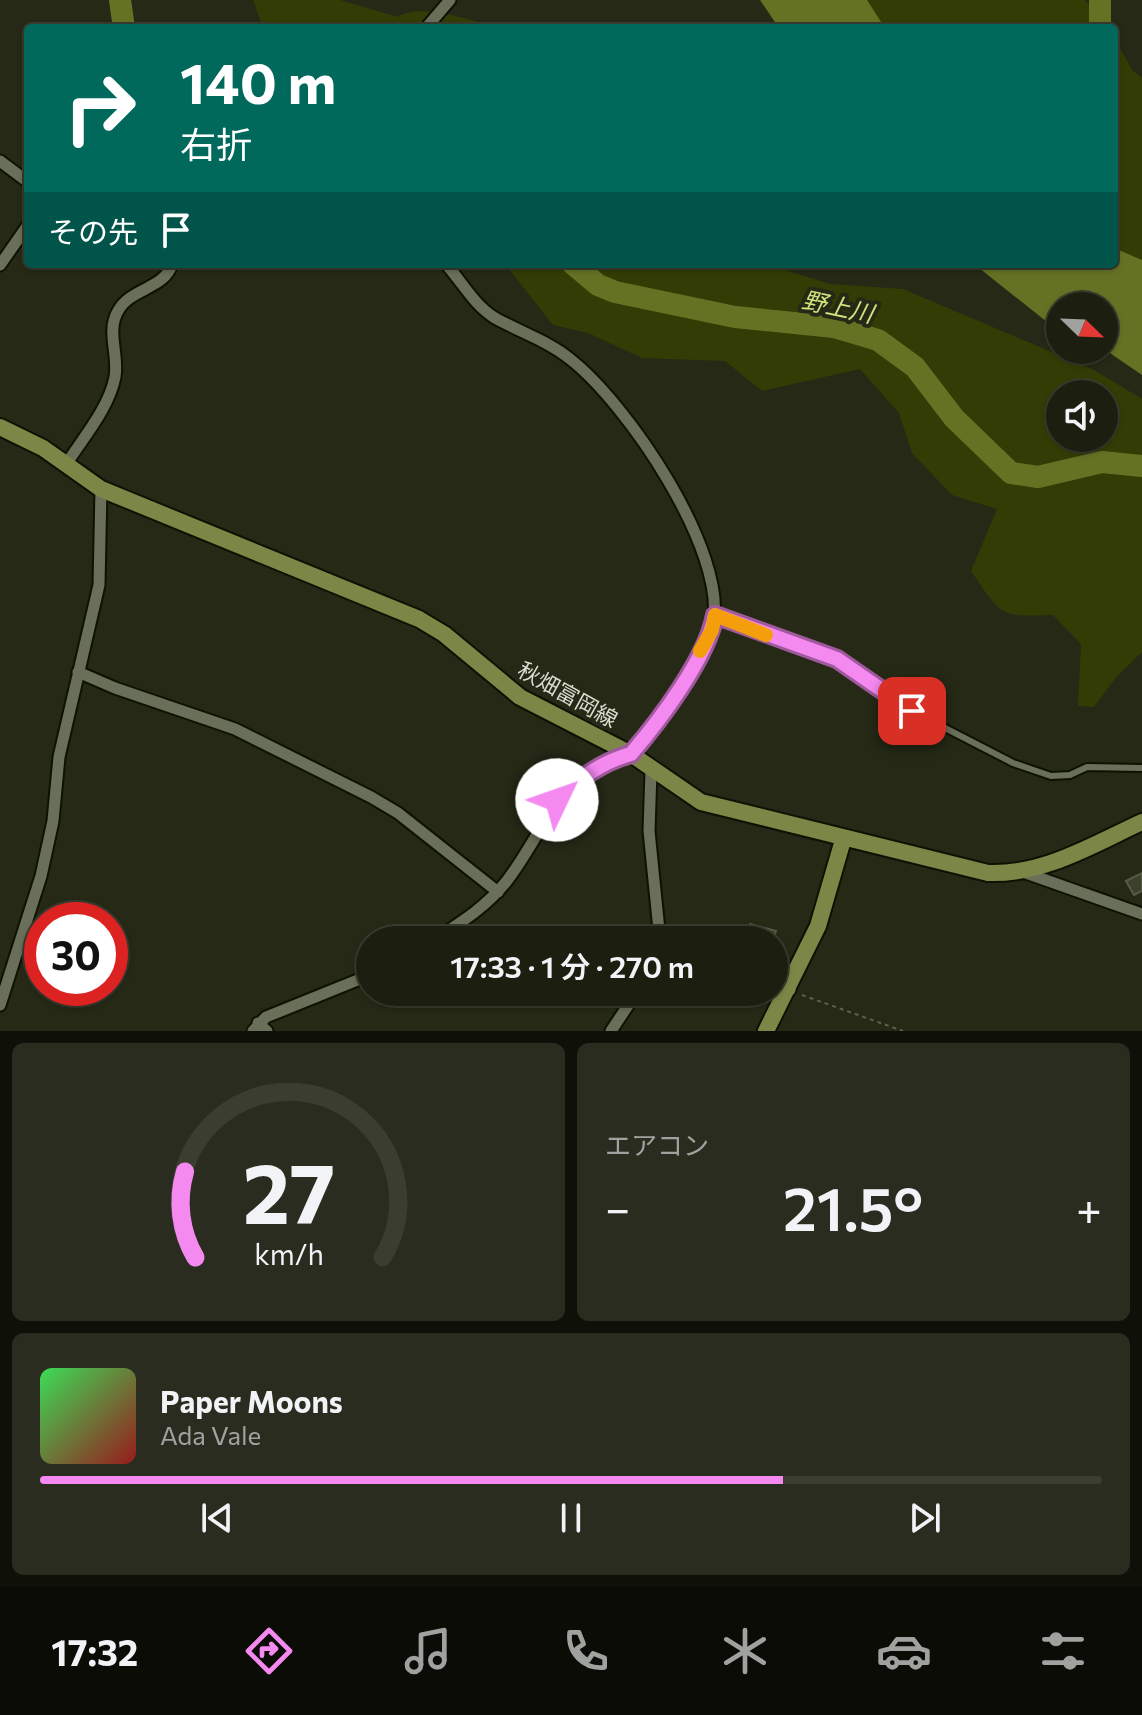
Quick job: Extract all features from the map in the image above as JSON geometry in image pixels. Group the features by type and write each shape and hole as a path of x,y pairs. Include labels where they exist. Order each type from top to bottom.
{"main road":[{"name":"秋畑富岡線","path":"0,427 67,463 101,489 419,619 444,634 520,697 631,754 651,771 701,802 843,840 988,873 1023,872 1142,822"},
{"path":"788,978 818,926 843,840"},
{"path":"766,1031 775,1006"}],"street":[{"path":"429,24 450,0"},
{"path":"0,161 24,179"},
{"path":"0,265 24,231"},
{"path":"67,463 105,403 115,380 113,325 118,310 131,296 160,282 169,268"},
{"path":"450,268 493,316 571,359 614,402 661,470 700,540 711,575 715,615 712,630 695,660 631,754 614,758 581,777 557,800 498,892 455,926"},
{"path":"0,1005 41,876 53,821 59,757 99,585 101,489"},
{"path":"78,672 115,688 235,729 371,797 398,813 498,892"},
{"path":"651,771 649,831 659,926"},
{"path":"1023,872 1142,914"},
{"path":"0,954 13,960"},
{"path":"259,1028 356,982"},
{"path":"611,1031 628,1006"}],"lane":[{"path":"715,615 848,664 912,711 1023,766 1051,776 1070,775 1087,767 1142,768"}],"path":[{"path":"788,990 903,1031"}],"shaded area":[{"path":"253,0 340,0 398,17 421,11 434,12 486,24 262,24"},
{"path":"760,0 867,0 882,24 776,24"},
{"path":"829,0 1085,0 1103,24 844,24"},
{"path":"1118,44 1132,70 1142,78 1142,342 1118,319 1118,292 1107,292 1113,268 1118,268"},
{"path":"1118,250 1142,260 1142,375 1118,359 1118,292 1046,292 1046,321 979,268 1118,268"},
{"path":"508,268 778,268 830,284 903,289 1046,350 1046,364 1080,364 1094,370 1111,380 1046,380 1046,452 1118,452 1118,384 1142,399 1142,652 1117,676 1094,707 1078,706 1081,644 1053,615 1022,615 1003,611 971,571 997,509 952,495 912,453 899,413 860,369 762,391 725,361 642,358 588,333 553,325"}],"building":[{"path":"1142,873 1142,891 1134,895 1126,881"}],"waterway":[{"name":"野上川","path":"120,0 123,24"},
{"path":"1100,0 1100,24"},
{"name":"野上川","path":"578,268 598,285 615,292 735,317 834,327 878,340 915,367 954,418 1011,473 1038,477 1102,462 1142,466"}],"slow traffic":[{"path":"700,651 712,630 715,615 766,635"}],"route":[{"path":"557,800 581,777 614,758 631,754 649,733 712,630 715,615 837,659 912,711"}]}
